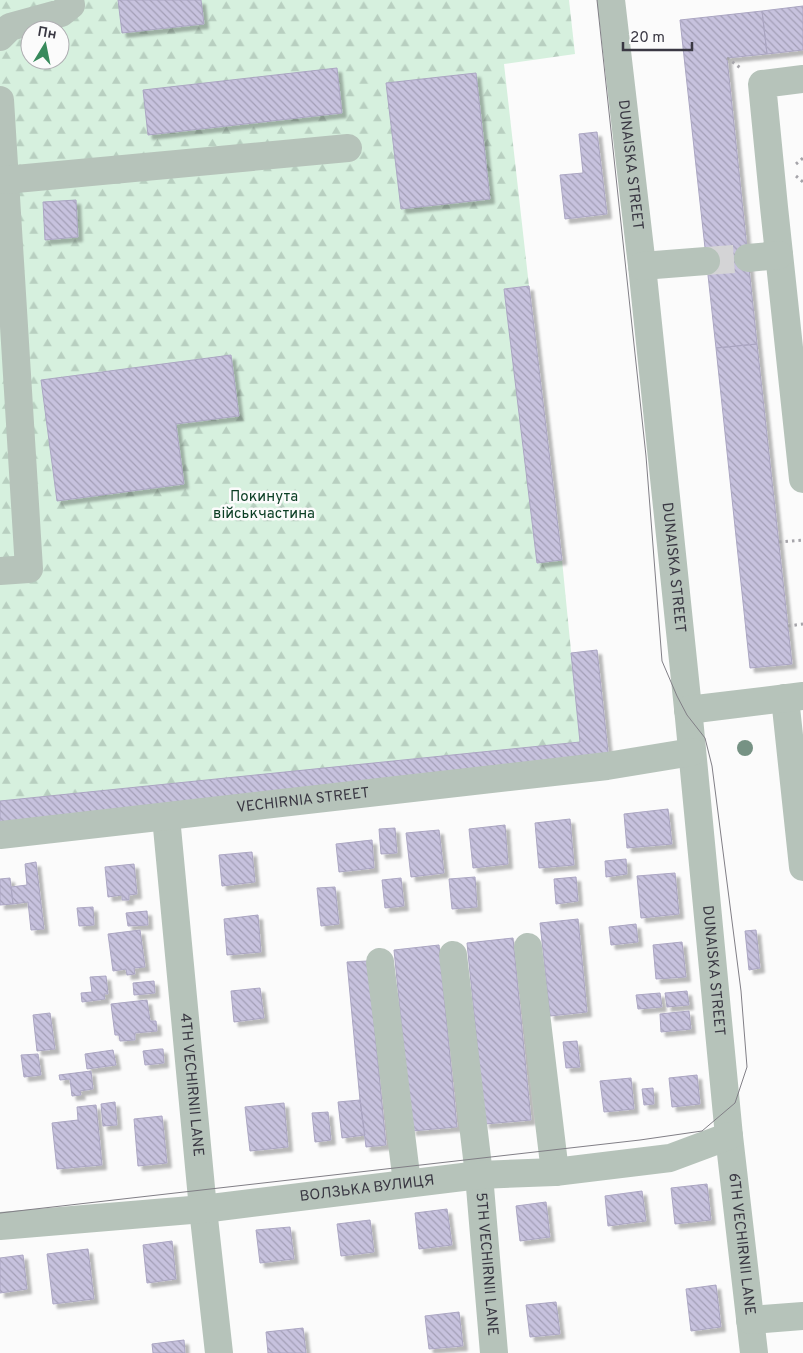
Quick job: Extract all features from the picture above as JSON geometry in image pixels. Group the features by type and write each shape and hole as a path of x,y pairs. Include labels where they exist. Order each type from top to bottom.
{"street":[{"path":"0,37 10,27 61,13 71,5 70,0"},
{"name":"DUNAISKA STREET","path":"611,0 642,266 688,710 729,1136"},
{"path":"803,79 762,84 803,480"},
{"path":"0,100 5,180 5,273 11,445 29,569 0,571"},
{"path":"5,180 348,148"},
{"path":"748,258 779,254"},
{"path":"642,266 706,261"},
{"path":"688,710 794,697 803,867"},
{"name":"VECHIRNIA STREET","path":"0,835 607,766 692,752"},
{"name":"4TH VECHIRNII LANE","path":"166,816 218,1353"},
{"path":"528,946 555,1172"},
{"name":"5TH VECHIRNII LANE","path":"453,955 479,1175 494,1353"},
{"path":"380,962 407,1184"},
{"name":"ВОЛЗЬКА ВУЛИЦЯ","path":"0,1226 203,1209 479,1175 555,1172 670,1158 729,1136"},
{"name":"6TH VECHIRNII LANE","path":"729,1136 754,1353"},
{"path":"750,1320 803,1316"}],"path":[{"path":"779,542 803,540"},
{"path":"788,626 803,624"}],"green space":[{"name":"Покинута військчастина","path":"0,0 569,0 575,54 504,64 529,286 504,289 537,562 562,560 580,742 0,801"}],"building":[{"path":"118,0 201,0 204,24 122,33"},
{"path":"803,6 803,50 767,54 762,11"},
{"path":"762,11 767,54 727,58 757,344 716,348 680,20"},
{"path":"337,68 342,113 148,135 143,90"},
{"path":"476,73 490,199 401,209 386,83"},
{"path":"597,132 607,214 565,219 560,175 583,173 579,134"},
{"path":"76,200 78,237 45,240 43,202"},
{"path":"529,286 562,560 537,563 504,289"},
{"path":"757,344 792,664 750,668 716,348"},
{"path":"231,355 239,416 176,424 184,484 57,501 41,380"},
{"path":"597,650 609,761 0,822 0,801 580,742 571,653"},
{"path":"668,809 672,844 627,848 624,814"},
{"path":"570,819 574,865 539,868 535,823"},
{"path":"505,825 508,864 473,868 469,829"},
{"path":"395,828 397,853 381,854 379,829"},
{"path":"439,830 444,873 411,877 406,833"},
{"path":"372,840 374,868 339,872 336,844"},
{"path":"252,852 255,882 222,886 219,855"},
{"path":"626,859 627,874 606,877 605,861"},
{"path":"36,862 44,929 31,930 28,902 13,904 11,887 27,885 25,864"},
{"path":"134,864 137,894 129,895 129,900 122,900 122,895 108,897 105,867"},
{"path":"675,873 679,914 641,918 637,876"},
{"path":"475,877 477,907 452,909 449,879"},
{"path":"576,877 578,901 556,904 554,879"},
{"path":"10,878 13,904 0,905 0,879"},
{"path":"401,878 404,906 385,908 382,880"},
{"path":"335,887 339,924 321,926 317,888"},
{"path":"93,907 94,925 79,926 77,908"},
{"path":"147,911 148,925 128,926 126,913"},
{"path":"258,915 261,952 227,955 224,919"},
{"path":"578,919 587,1012 550,1016 540,923"},
{"path":"636,924 638,942 611,945 609,927"},
{"path":"140,930 145,967 134,968 135,974 127,975 126,969 113,971 108,934"},
{"path":"756,930 760,968 749,970 745,931"},
{"path":"513,938 531,1120 485,1124 467,943"},
{"path":"682,942 686,977 656,979 653,945"},
{"path":"439,945 457,1127 412,1131 394,950"},
{"path":"368,961 386,1145 366,1147 347,962"},
{"path":"106,976 108,994 104,994 105,999 82,1002 81,993 92,992 90,977"},
{"path":"154,981 155,993 134,995 133,983"},
{"path":"260,988 264,1018 234,1022 231,991"},
{"path":"687,991 689,1005 667,1007 665,993"},
{"path":"660,993 662,1007 638,1009 636,995"},
{"path":"147,1000 150,1021 156,1021 157,1031 135,1033 135,1040 120,1041 119,1035 115,1035 111,1004"},
{"path":"689,1011 691,1029 661,1032 660,1014"},
{"path":"50,1013 55,1049 37,1051 33,1015"},
{"path":"577,1041 580,1067 566,1068 563,1042"},
{"path":"163,1049 164,1063 145,1065 143,1051"},
{"path":"113,1050 116,1065 87,1069 85,1054"},
{"path":"38,1054 41,1075 24,1077 21,1055"},
{"path":"91,1071 93,1089 80,1091 81,1095 72,1096 70,1079 60,1080 59,1075"},
{"path":"697,1075 700,1104 672,1107 669,1078"},
{"path":"631,1078 634,1109 604,1112 600,1081"},
{"path":"653,1088 654,1104 644,1105 642,1089"},
{"path":"360,1100 365,1135 342,1138 338,1102"},
{"path":"115,1102 117,1125 103,1126 101,1104"},
{"path":"284,1103 288,1147 250,1151 245,1107"},
{"path":"96,1105 102,1165 57,1169 52,1123 78,1120 77,1107"},
{"path":"328,1112 331,1140 315,1142 312,1113"},
{"path":"162,1116 167,1163 138,1166 134,1119"},
{"path":"707,1184 711,1220 675,1224 671,1188"},
{"path":"642,1191 646,1221 608,1226 605,1196"},
{"path":"546,1202 550,1237 520,1241 516,1206"},
{"path":"447,1209 452,1245 419,1249 415,1213"},
{"path":"370,1220 374,1252 341,1256 337,1224"},
{"path":"290,1227 294,1259 260,1263 256,1230"},
{"path":"172,1241 176,1279 147,1283 143,1245"},
{"path":"88,1249 94,1299 53,1304 47,1254"},
{"path":"23,1255 27,1289 0,1293 0,1258"},
{"path":"716,1285 721,1327 691,1331 686,1289"},
{"path":"556,1302 560,1334 530,1337 526,1305"},
{"path":"459,1312 463,1346 429,1349 425,1316"},
{"path":"303,1328 306,1353 268,1353 266,1332"},
{"path":"184,1340 185,1353 153,1353 152,1344"}],"tunnel":[{"path":"706,261 748,258"}],"tram line":[{"path":"0,1213 640,1140 702,1131 735,1103 747,1067 741,991 712,766 705,738 687,715 662,661 646,456 597,0"}]}
